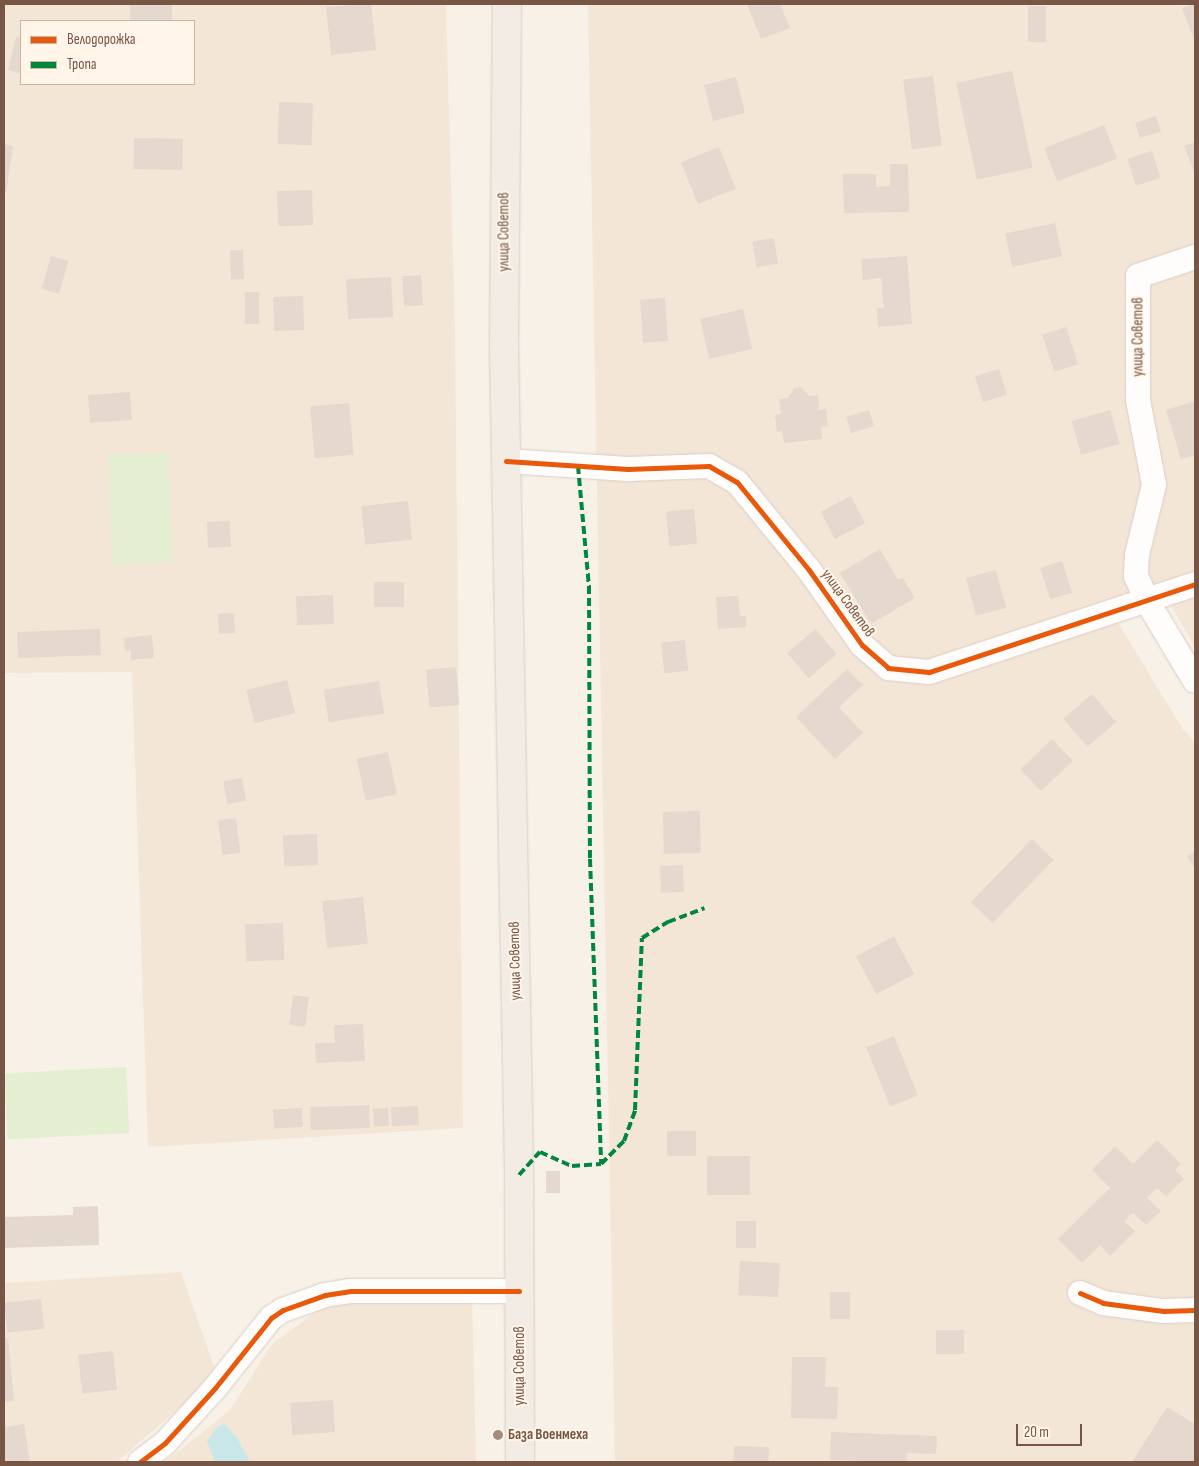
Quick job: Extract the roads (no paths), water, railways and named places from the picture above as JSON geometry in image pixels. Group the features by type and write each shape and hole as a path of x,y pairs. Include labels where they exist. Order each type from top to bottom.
{"main road":[{"name":"улица Советов","path":"507,4 506,460 520,1462"}],"street":[{"name":"улица Советов","path":"1195,257 1138,276 1138,400 1154,485 1137,555 1136,576 1147,601 1195,681"},
{"name":"улица Советов","path":"506,460 628,468 709,466 737,482 809,570 862,645 888,668 929,672 1195,584"},
{"path":"140,1462 165,1442 215,1388 271,1318 283,1310 325,1295 351,1291 519,1290"},
{"path":"1080,1293 1112,1304 1163,1311 1195,1310"}],"water":[{"path":"224,1424 236,1436 250,1462 215,1462 207,1441 217,1427"}],"place":[{"name":"База Военмеха","path":"498,1435"}]}
